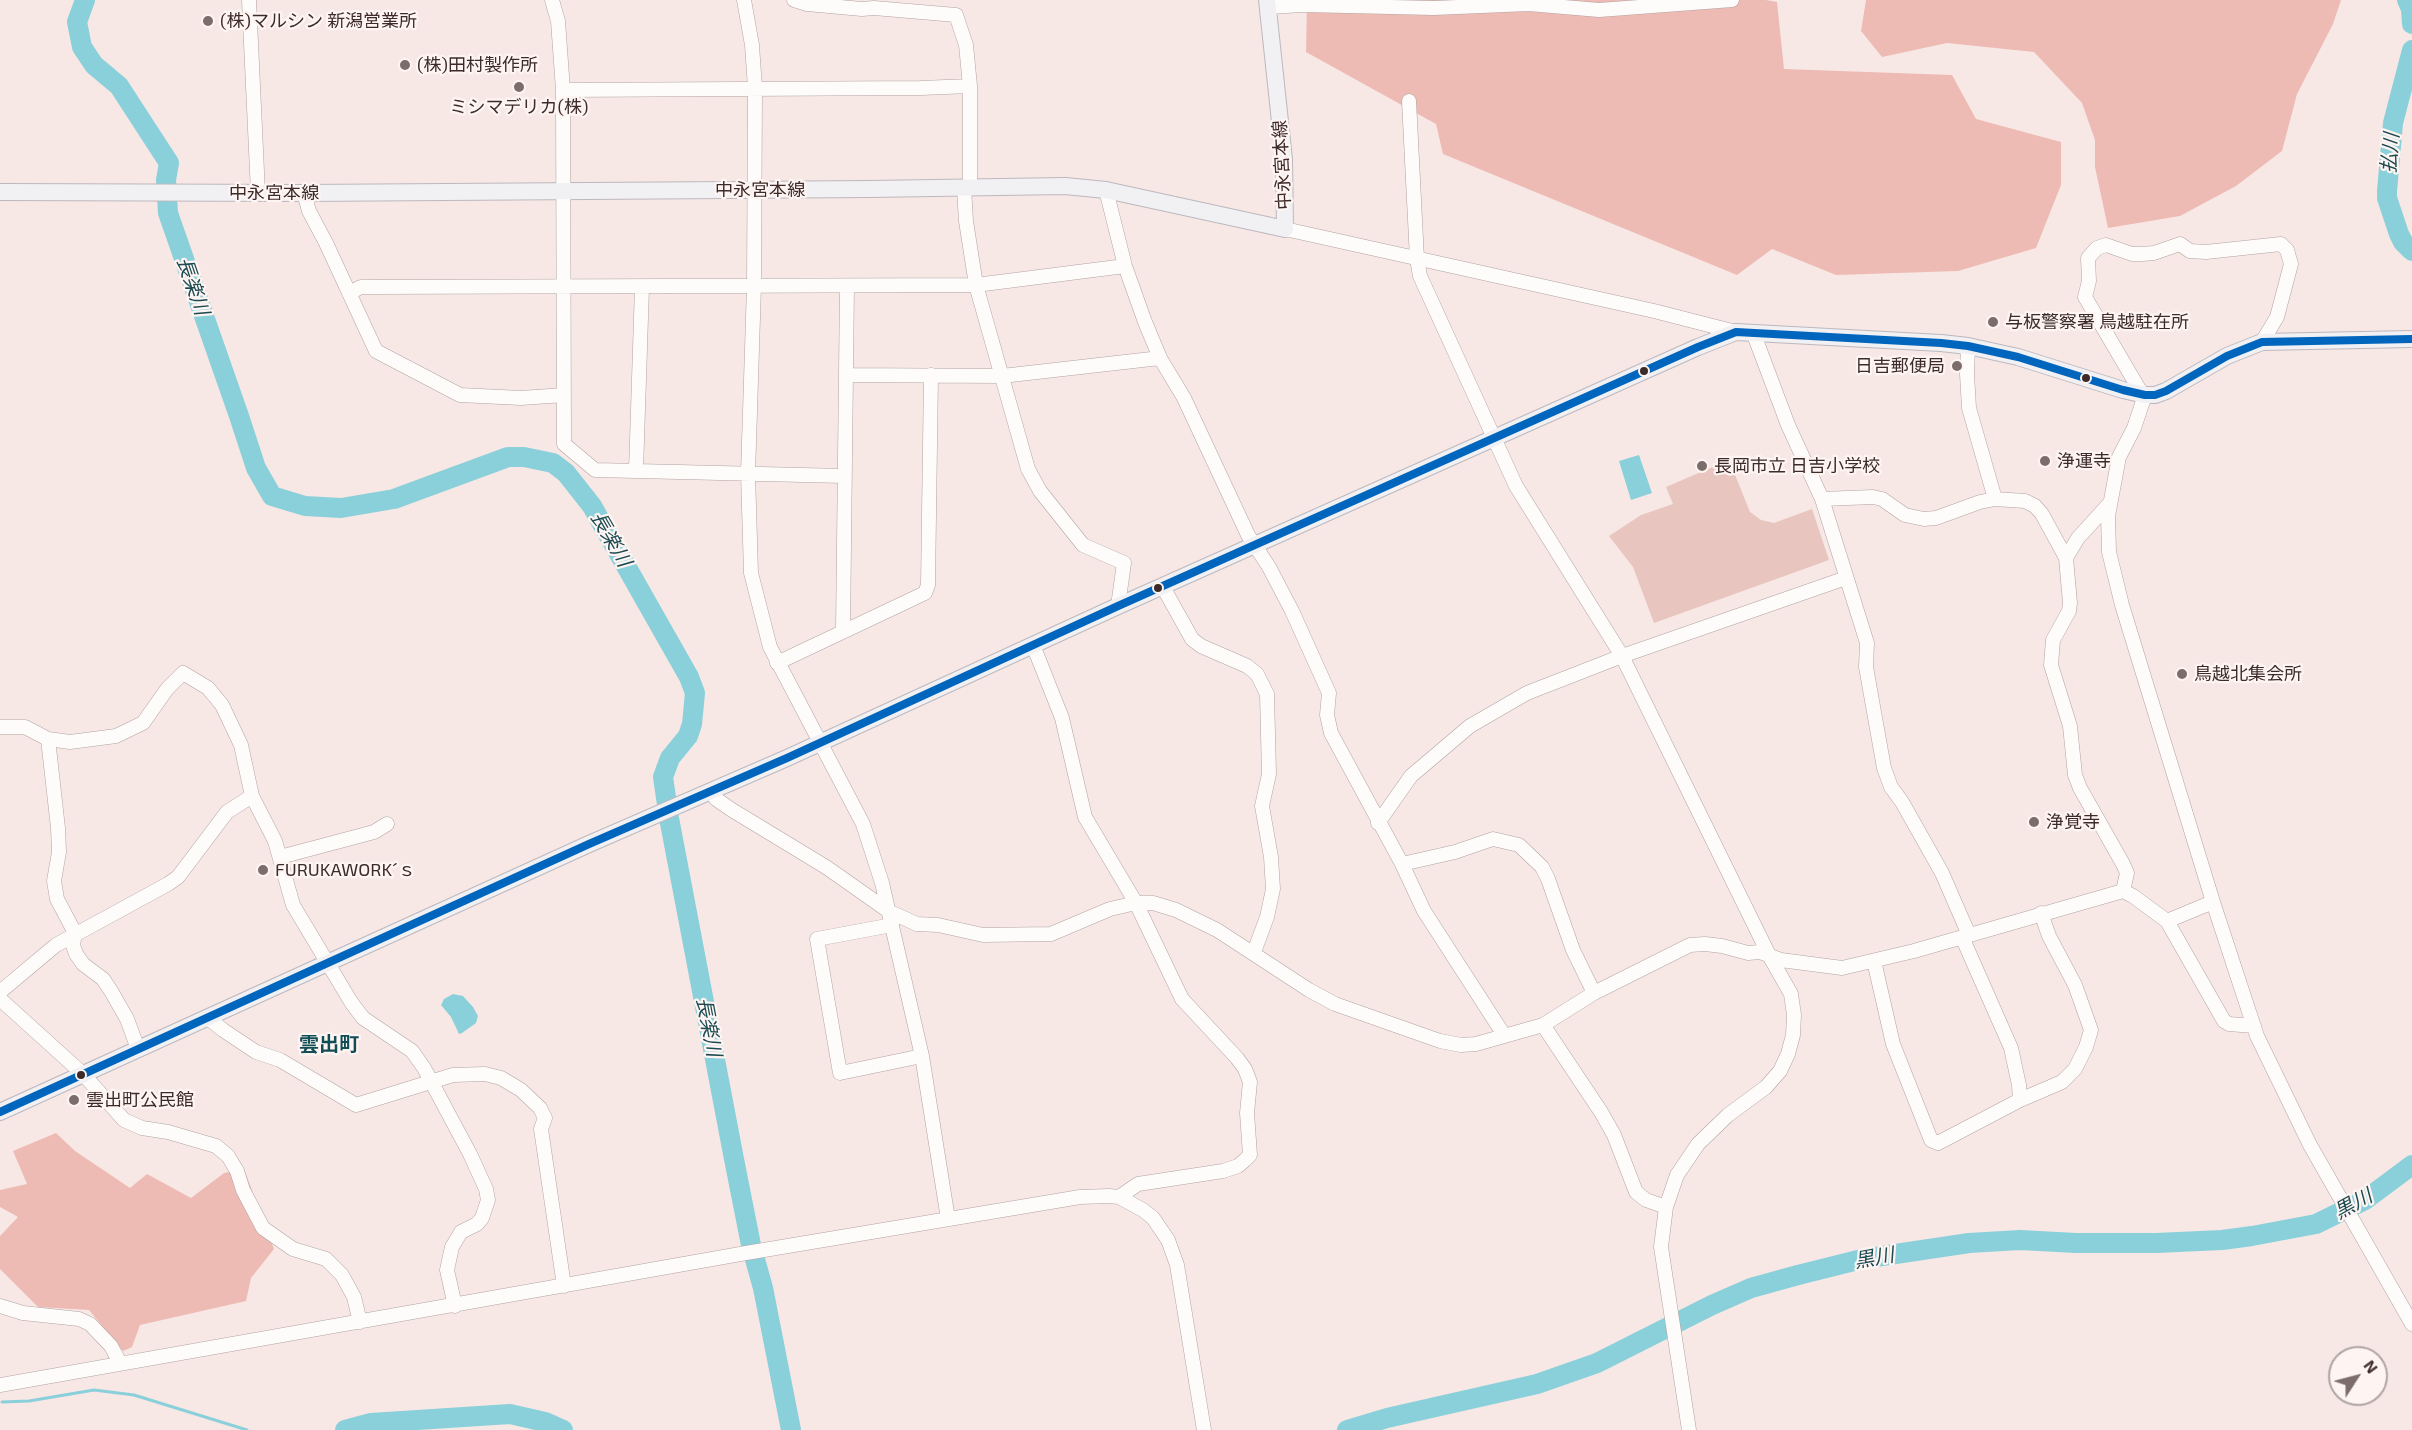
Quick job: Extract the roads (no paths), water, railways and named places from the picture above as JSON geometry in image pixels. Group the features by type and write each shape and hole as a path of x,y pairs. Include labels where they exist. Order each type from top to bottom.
{"main road":[{"name":"中永宮本線","path":"0,192 149,194 1065,186 1106,190 1285,229 1284,159 1267,4"},
{"path":"0,1112 1118,606 1736,332 1968,346 2018,357 2143,395 2155,395 2166,391 2227,356 2262,342 2412,339"}],"street":[{"path":"249,0 258,193"},
{"path":"552,0 559,31 562,90 564,444 595,470 844,476"},
{"path":"744,0 752,45 755,88 754,286 748,474 751,573 762,624 777,663 863,824 891,918 922,1056 948,1219"},
{"path":"794,0 807,4 956,15 966,45 970,86 966,221 976,285 1028,469 1040,491 1083,545 1124,563 1118,606"},
{"path":"1267,4 1434,8 1529,4 1599,10 1732,0"},
{"path":"562,90 970,86"},
{"path":"1409,101 1417,259 1420,276 1516,486 1622,656 1770,957 1791,994 1794,1015 1793,1035 1780,1071 1766,1086 1728,1115 1698,1144 1677,1175 1666,1207 1661,1247 1689,1430"},
{"path":"1106,190 1125,266 1160,358 1184,398 1254,545 1269,567 1329,693 1327,715 1331,733 1402,864 1424,911 1504,1035"},
{"path":"304,193 309,211 376,351 459,395 520,398 564,395"},
{"path":"1285,229 1654,311 1736,332"},
{"path":"2262,342 2277,317 2291,264 2281,244 2206,252 2190,251 2180,244 2154,253 2142,254 2132,254 2106,245 2097,248 2088,258 2089,281 2085,297 2143,395 2134,428 2119,458 2107,532 2109,552 2122,605 2213,902 2254,1026 2293,1115 2412,1323"},
{"path":"349,293 361,287 976,285 1125,266"},
{"path":"843,632 847,286"},
{"path":"636,471 642,287"},
{"path":"1754,333 1788,425 1822,499 1867,643 1866,667 1884,768 1891,787 1902,802 1942,873 2011,1048 2020,1100"},
{"path":"1968,346 1969,408 1995,499"},
{"path":"846,375 1002,376 1160,358"},
{"path":"777,663 925,593 928,585 931,375"},
{"path":"1822,499 1873,497 1882,499 1905,515 1924,519 1936,518 1995,499 2025,501 2035,506 2043,514 2066,558 2070,603 2069,611 2053,640 2051,665 2070,726 2075,775 2127,873 2123,891"},
{"path":"2066,558 2078,538 2110,504"},
{"path":"1378,823 1411,777 1470,726 1527,693 1622,656 1846,578"},
{"path":"1163,587 1192,639 1201,646 1246,666 1257,674 1267,694 1269,774 1262,806 1271,858 1273,889 1267,917 1254,952"},
{"path":"1033,645 1062,718 1085,817 1136,903 1182,999 1245,1069 1250,1082 1247,1113 1250,1155 1238,1166 1138,1184 1119,1197"},
{"path":"0,727 25,728 48,739 70,742 116,736 129,732 143,723 167,689 183,673 208,688 230,719 241,745 252,796 266,821 280,857 293,905 363,1018 412,1051 470,1154 488,1200 482,1218 477,1224 461,1232 452,1247 447,1270 455,1306"},
{"path":"48,739 58,828 59,852 54,881 57,899 75,933 73,945 76,954 82,963 103,979 111,991 127,1019 138,1049"},
{"path":"711,791 716,799 732,810 826,867 891,918 983,935 1051,934 1110,909 1136,903 1153,903 1176,910 1217,930 1309,990 1335,1004 1440,1041 1476,1044 1543,1024 1594,993 1690,945 1722,946 1748,953 1760,952 1770,957 1842,968 2123,891 2167,921 2224,1021 2229,1024 2254,1026"},
{"path":"0,992 56,945 178,877 227,812 252,796"},
{"path":"280,857 374,832 387,824"},
{"path":"1402,864 1455,852 1493,838 1519,845 1542,867 1572,950 1594,993"},
{"path":"2167,921 2213,902"},
{"path":"1874,961 1893,1044 1931,1140 1938,1143 2020,1100 2062,1082 2069,1076 2086,1047 2091,1030 2075,986 2049,936 2041,913"},
{"path":"891,918 817,939 840,1072 922,1056"},
{"path":"0,999 83,1074 124,1120 142,1128 187,1136 216,1146 228,1156 237,1171 247,1200 263,1228 293,1249 326,1259 342,1275 354,1297 360,1322"},
{"path":"208,1018 256,1052 280,1060 356,1105 453,1075 485,1074 501,1078 511,1084 540,1108 545,1118 541,1129 564,1286"},
{"path":"1543,1024 1614,1135 1636,1192 1646,1200 1666,1207"},
{"path":"0,1385 948,1219 1080,1197 1119,1197 1153,1218 1168,1240 1179,1274 1204,1430"},
{"path":"0,1306 23,1313 79,1319 90,1324 111,1346 120,1363"}],"water":[{"path":"1639,455 1652,493 1631,500 1619,461"},
{"path":"453,994 463,996 478,1016 476,1023 459,1034 451,1017 441,1005 444,999"}],"waterway":[{"name":"長楽川","path":"85,0 77,22 82,47 94,65 119,86 169,163 166,180 168,213 256,468 272,496 305,506 341,508 394,499 508,457 524,457 553,463 566,473 592,506 689,677 695,693 692,724 688,736 670,758 663,777 734,1159 751,1245 763,1288 791,1430"},
{"name":"払川","path":"2407,0 2411,9 2412,24"},
{"name":"払川","path":"2412,50 2393,123 2387,191 2387,198 2399,234 2412,251"},
{"name":"黒川","path":"1347,1430 1387,1418 1537,1384 1597,1363 1751,1288 1862,1259 1969,1243 2020,1240 2156,1243 2222,1240 2252,1236 2316,1224 2365,1200 2412,1165"},
{"path":"2,1402 29,1401 94,1390 134,1395 247,1430"},
{"name":"黒川","path":"345,1430 371,1423 510,1414 545,1422 563,1430"}],"place":[{"name":"(株)マルシン 新潟営業所","path":"208,21"},
{"name":"(株)田村製作所","path":"405,65"},
{"name":"ミシマデリカ(株)","path":"519,87"},
{"name":"与板警察署 鳥越駐在所","path":"1993,322"},
{"name":"日吉郵便局","path":"1957,366"},
{"name":"浄運寺","path":"2045,461"},
{"name":"長岡市立 日吉小学校","path":"1702,466"},
{"name":"鳥越北集会所","path":"2182,674"},
{"name":"浄覚寺","path":"2034,822"},
{"name":"FURUKAWORK´ｓ","path":"263,870"},
{"name":"雲出町公民館","path":"74,1100"}],"district":[{"name":"雲出町","path":"329,1044"}]}
